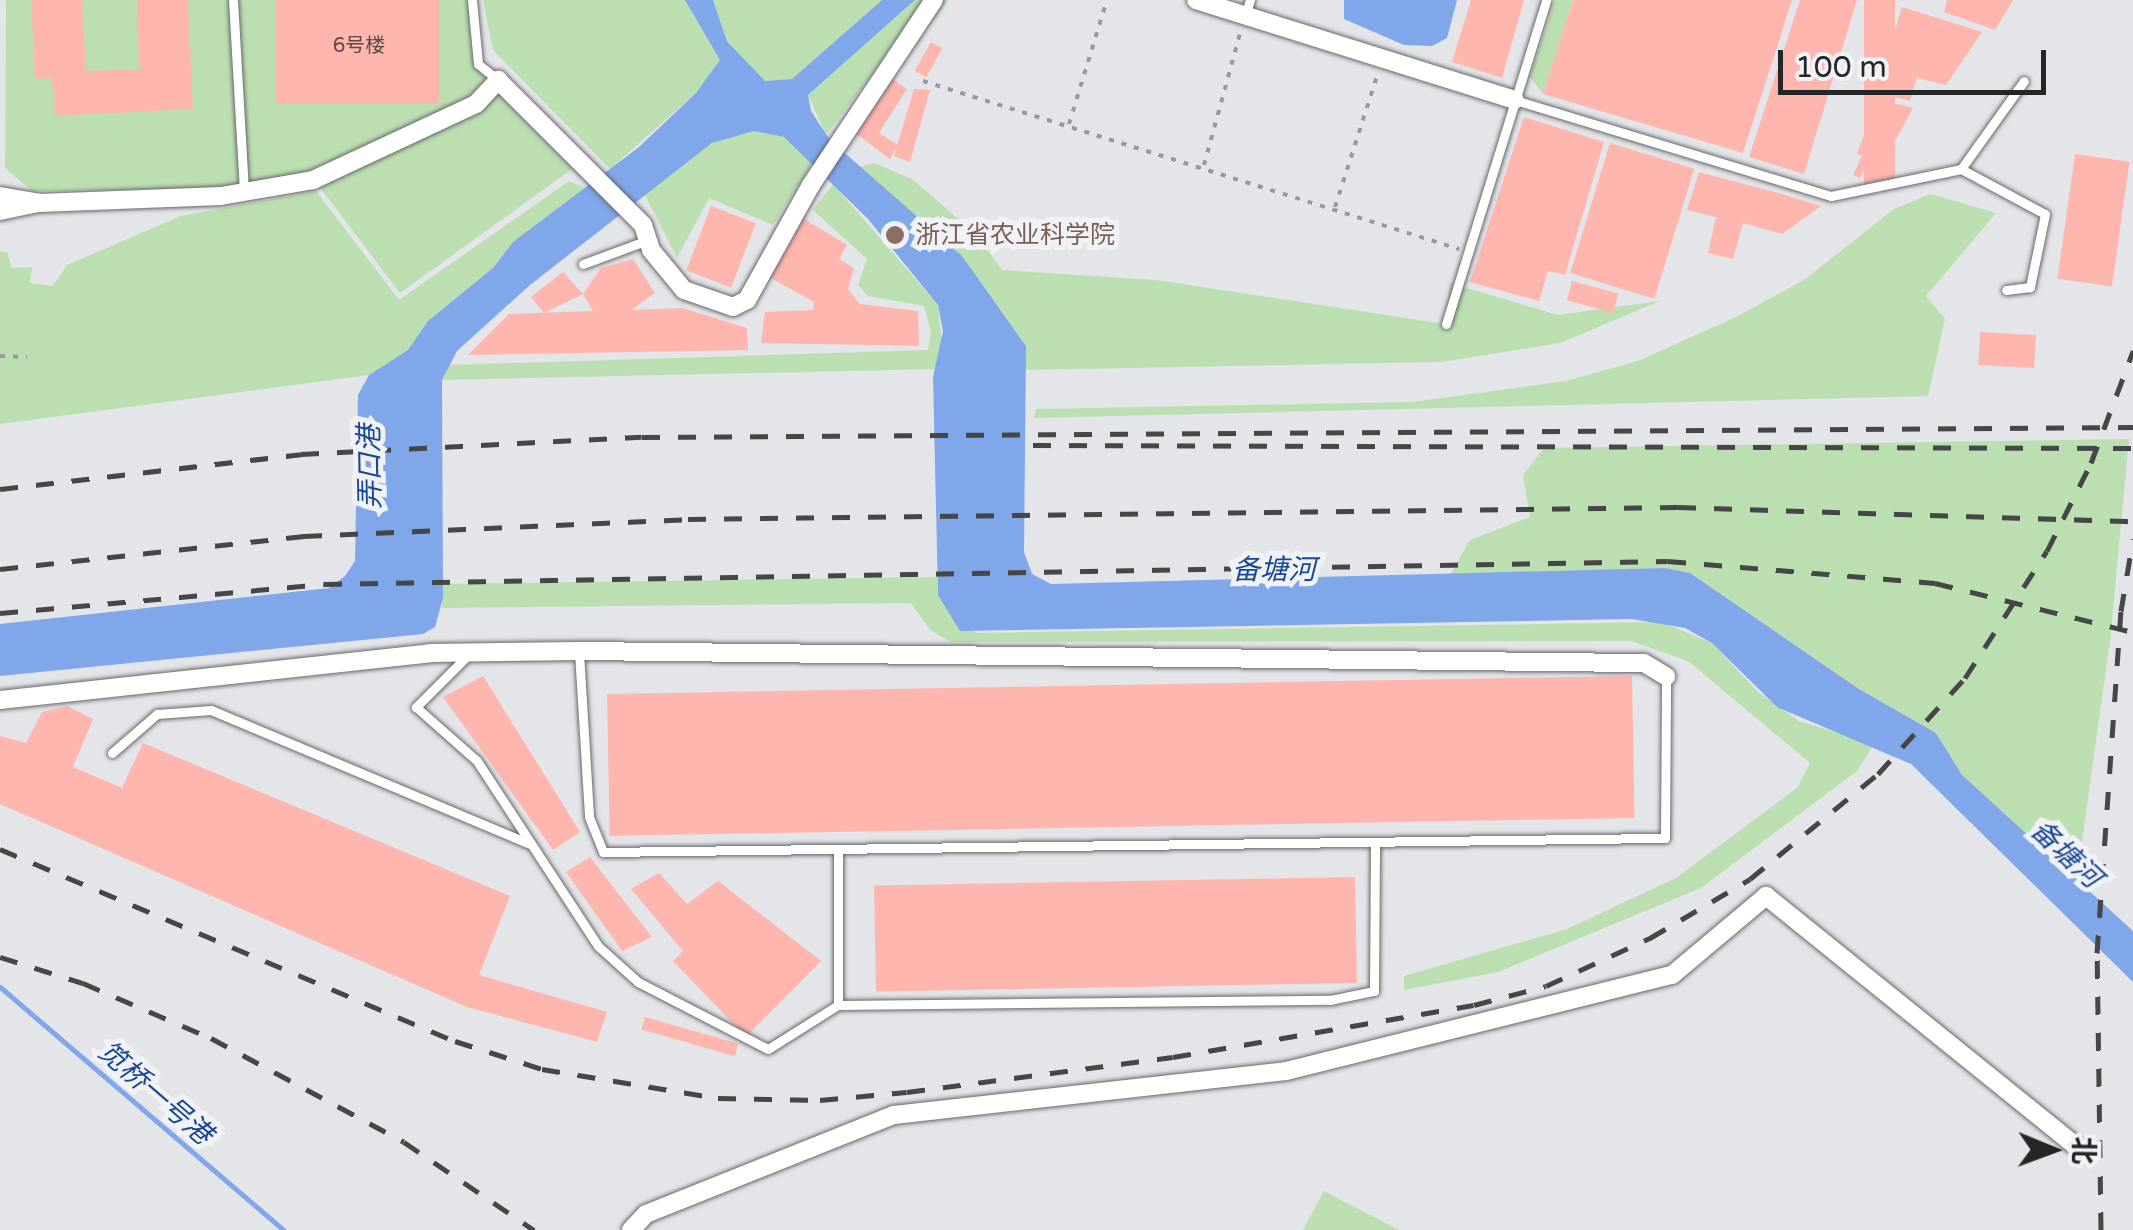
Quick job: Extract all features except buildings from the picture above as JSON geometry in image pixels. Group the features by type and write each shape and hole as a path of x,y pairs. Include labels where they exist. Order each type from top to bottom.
{"street":[{"path":"0,212 40,203 244,193 313,180 476,104 498,80 590,170 645,232 684,290 733,307 747,300 811,186 934,0"},
{"path":"1196,0 1248,8 1383,59 1515,100"},
{"path":"0,196 40,203"},
{"path":"0,700 470,653 579,651 1644,663 1666,676"},
{"path":"630,1230 646,1214 894,1115 1286,1072 1672,975 1766,896 2078,1148"}],"lane":[{"path":"233,0 244,193"},
{"path":"472,0 478,64 498,80"},
{"path":"1446,324 1546,0"},
{"path":"1960,169 2024,80"},
{"path":"1515,100 1831,196 1960,169 2045,214 2030,287 2006,290"},
{"path":"583,264 645,232"},
{"path":"579,651 589,817 604,852 1665,838 1666,676"},
{"path":"470,653 416,707 476,762 598,946 638,982 768,1049 838,1005 1330,1000 1374,991 1375,842"},
{"path":"112,753 156,714 212,710 532,845"},
{"path":"838,849 838,1005"}],"path":[{"path":"1068,125 1107,0"},
{"path":"1203,166 1248,8"},
{"path":"1335,208 1383,59"},
{"path":"923,81 1468,252"},
{"path":"0,356 27,357"}],"green space":[{"path":"6,0 477,0 485,81 572,169 400,293 309,173 224,189 32,191 5,168"},
{"path":"483,0 685,0 721,60 696,93 610,169 493,50"},
{"path":"713,0 882,0 792,79 764,81 727,40"},
{"path":"915,0 948,0 924,32 904,32 826,135 808,95"},
{"path":"1555,0 1573,0 1543,94 1530,77"},
{"path":"754,131 784,136 812,164 773,225 709,198 677,258 645,195 712,143"},
{"path":"874,163 912,179 976,234 1002,270 1156,280 1445,324 1450,283 1558,315 1660,301 1560,343 1441,362 1025,370 1026,346 962,256 860,167"},
{"path":"569,181 585,188 513,242 494,268 428,321 408,350 369,375 0,424 0,252 7,252 12,268 32,267 30,283 53,286 67,265 181,216 316,191 399,300"},
{"path":"833,184 938,305 943,354 937,369 442,380 450,365 928,350 931,332 924,306 868,296 858,285 867,259 813,210"},
{"path":"1930,194 1996,213 1926,296 1945,319 1928,396 1034,418 1036,409 1413,402 1566,381 1638,361 1738,316 1804,280 1894,209"},
{"path":"2129,439 2110,641 2076,884 1962,775 1936,733 1859,689 1690,573 1665,568 1449,577 1470,540 1530,517 1523,475 1544,448"},
{"path":"937,577 938,595 976,633 1661,622 1712,643 1758,692 1799,721 1874,744 1857,771 1701,888 1498,972 1404,990 1404,976 1567,929 1676,878 1798,787 1810,763 1688,661 1631,641 951,642 930,630 911,603 442,608 443,584"},
{"path":"1324,1191 1399,1230 1303,1230"}],"water":[{"name":"弄口港","path":"685,0 713,0 727,41 765,81 792,79 882,0 915,0 808,95 811,111 830,140 962,256 1026,346 1024,552 1032,574 1051,584 1665,568 1690,573 1859,689 1936,733 1962,775 2133,931 2133,982 1911,764 1777,707 1712,643 1685,628 1632,619 960,631 938,595 933,377 943,331 938,305 868,219 784,137 754,131 712,143 530,285 457,351 442,380 443,598 435,627 423,634 0,676 0,624 329,588 345,576 355,561 358,395 369,375 408,350 428,321 493,268 513,242 639,147 696,93 720,60"},
{"path":"1344,0 1457,0 1447,38 1432,46 1404,45 1344,19"}],"waterway":[{"name":"笕桥一号港","path":"0,987 284,1230"}],"railway":[{"path":"0,849 455,1041 542,1069 718,1098 820,1100 907,1092 1173,1057 1474,1005 1546,986 1650,938 1750,879 1878,774 1965,678 2047,551 2091,463 2133,351"},
{"path":"0,489 301,454 642,437 2133,427"},
{"path":"1033,445 2133,448"},
{"path":"0,569 304,536 688,519 1678,507 2133,521"},
{"path":"2101,1230 2097,953 2121,611 2133,539"},
{"path":"0,613 324,584 1668,561 1935,583 2133,632"},
{"path":"0,957 83,983 211,1038 404,1142 534,1230"}],"place":[{"name":"浙江省农业科学院","path":"895,235"}],"water label":[{"name":"备塘河","path":"1274,570"},
{"name":"备塘河","path":"2066,854"}]}
